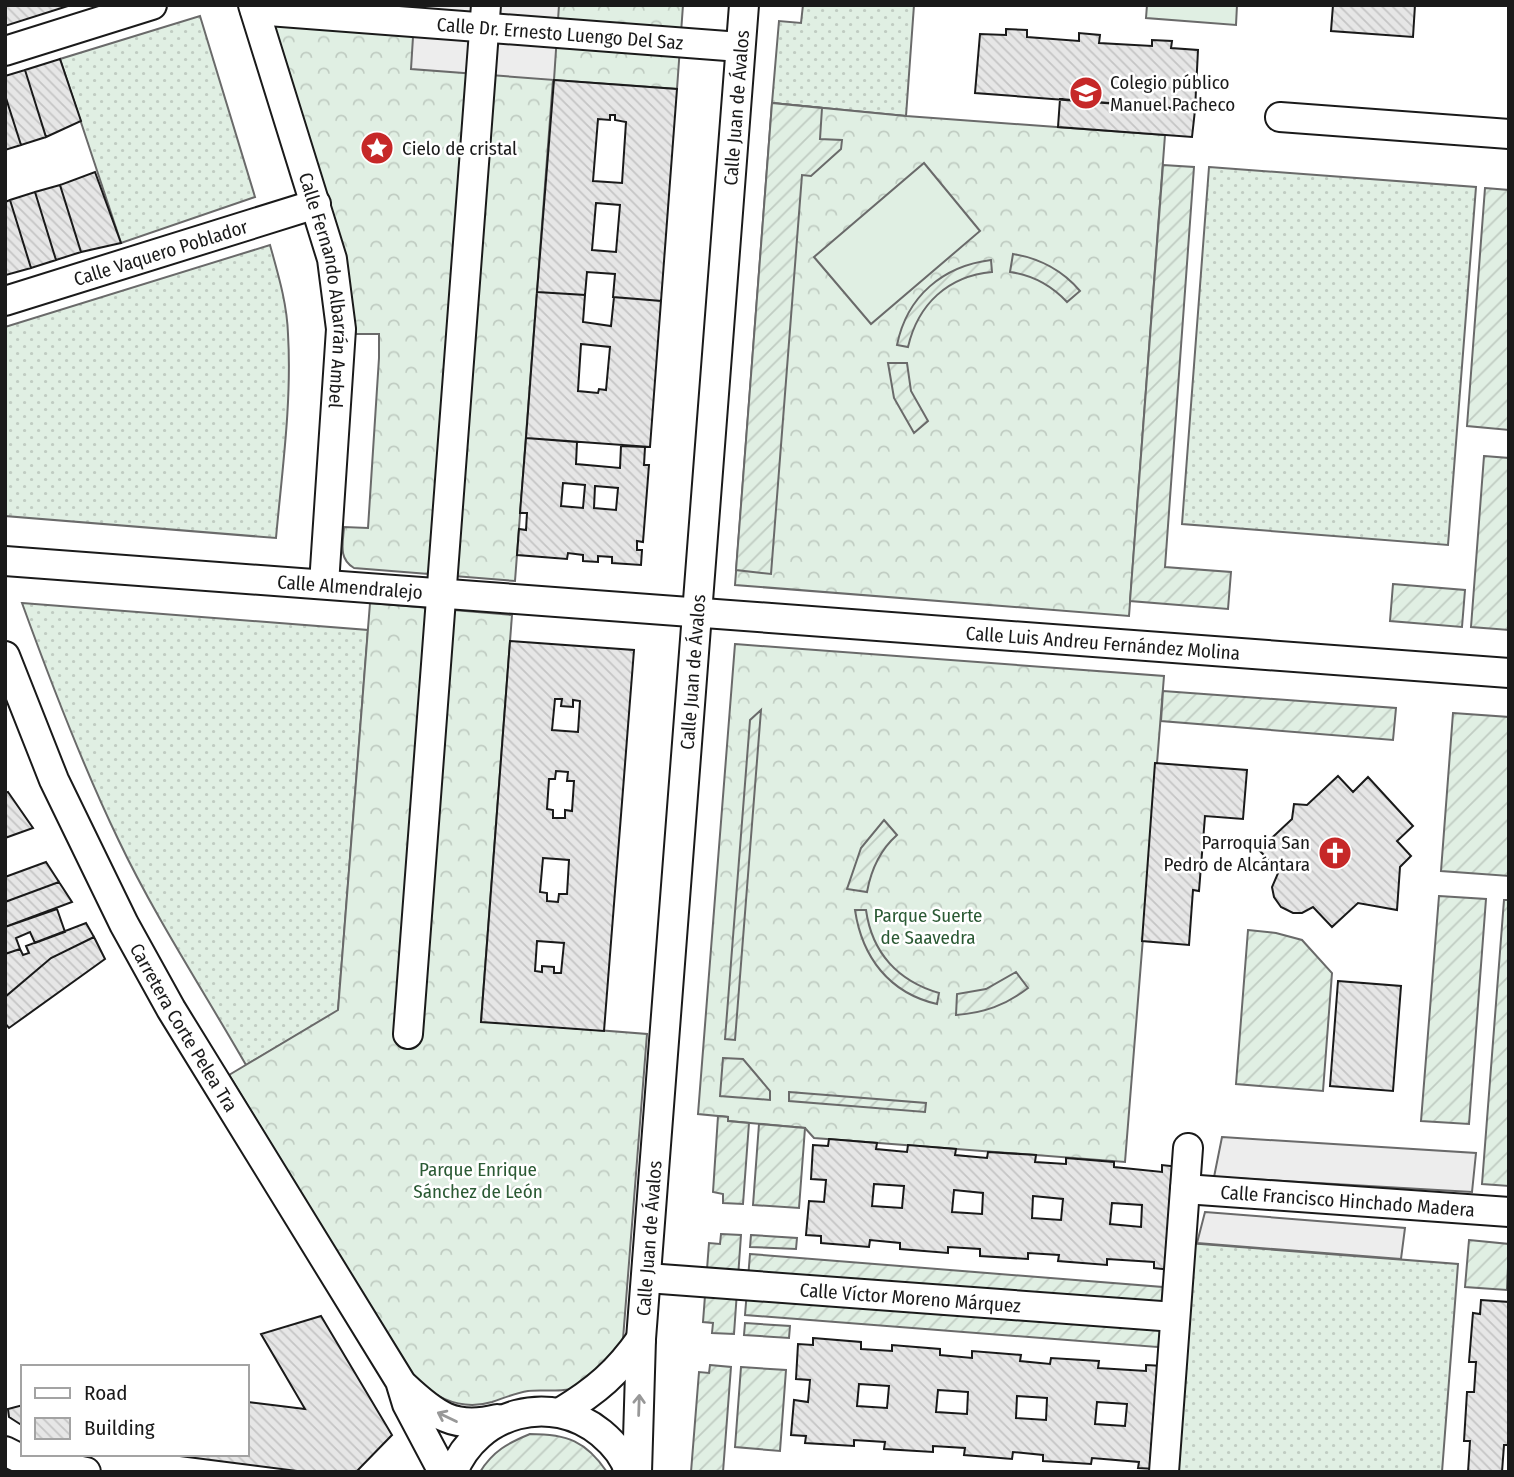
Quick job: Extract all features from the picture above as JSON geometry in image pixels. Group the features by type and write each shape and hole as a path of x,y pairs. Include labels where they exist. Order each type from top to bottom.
{"street":[{"path":"5,51 152,5"},
{"name":"Calle Juan de Ávalos","path":"637,1472 642,1339 744,5"},
{"name":"Calle Dr. Ernesto Luengo Del Saz","path":"254,7 486,16 740,47"},
{"name":"Calle Fernando Albarrán Ambel","path":"254,7 332,259 341,329 324,584"},
{"path":"408,1034 486,16"},
{"path":"1280,117 1509,134"},
{"name":"Calle Vaquero Poblador","path":"5,301 316,204"},
{"name":"Calle Almendralejo","path":"5,561 697,611"},
{"name":"Calle Luis Andreu Fernández Molina","path":"697,611 1509,673"},
{"name":"Carretera Corte Pelea Tra","path":"5,656 54,780 130,936 171,1009 400,1381 422,1404 463,1424 477,1424 532,1410 561,1412"},
{"path":"1164,1472 1188,1148"},
{"name":"Calle Francisco Hinchado Madera","path":"1185,1189 1509,1212"},
{"name":"Calle Víctor Moreno Márquez","path":"647,1278 1175,1317"},
{"path":"561,1412 610,1379 642,1339"},
{"name":"Carretera Corte Pelea Tra","path":"400,1381 407,1404 443,1472"},
{"path":"561,1412 589,1423 611,1441 629,1472"},
{"path":"453,1472 460,1456 479,1433 503,1418"},
{"path":"5,1451 19,1458 86,1472"}],"green space":[{"path":"267,5 683,5 677,89 553,80 515,581 354,568 346,560 343,550 344,527 368,528 379,334 356,334 347,267"},
{"path":"803,5 914,5 906,116 772,103 779,21 801,23"},
{"path":"1147,5 1237,5 1236,25 1146,18"},
{"path":"200,16 255,197 121,243 60,59"},
{"path":"772,103 1165,135 1129,616 735,585"},
{"path":"772,103 822,108 820,139 842,140 841,149 811,176 802,175 771,574 736,570"},
{"path":"924,163 980,231 871,324 814,257"},
{"path":"1163,165 1194,167 1165,567 1231,572 1228,609 1130,601"},
{"path":"1209,167 1476,187 1448,545 1182,524"},
{"path":"1485,188 1509,190 1509,430 1467,426"},
{"path":"270,245 286,311 289,360 286,436 276,538 5,516 5,327"},
{"path":"1013,254 1050,266 1080,291 1067,302 1041,282 1010,272"},
{"path":"991,260 992,272 962,279 937,295 919,318 908,347 897,345 909,312 930,286 957,269"},
{"path":"888,363 907,363 911,391 928,421 914,433 894,398"},
{"path":"1484,456 1509,458 1509,630 1471,627"},
{"path":"1393,584 1465,590 1462,627 1390,621"},
{"path":"22,603 368,630 338,1011 246,1065 132,868 91,781"},
{"name":"Parque Enrique Sánchez de León","path":"370,603 512,615 481,1021 647,1034 623,1339 620,1347 591,1377 574,1388 528,1391 479,1405 467,1405 444,1399 424,1386 408,1368 229,1075 338,1010"},
{"name":"Parque Suerte de Saavedra","path":"735,644 1164,676 1125,1162 814,1138 805,1128 728,1121 728,1117 698,1114"},
{"path":"1163,691 1396,708 1393,740 1161,721"},
{"path":"761,710 735,1040 725,1039 750,720"},
{"path":"1453,713 1509,717 1509,876 1441,871"},
{"path":"884,820 897,835 877,861 867,892 847,889 861,848"},
{"path":"1439,896 1486,899 1469,1124 1421,1121"},
{"path":"1504,900 1509,900 1509,1186 1482,1184"},
{"path":"855,910 866,910 874,939 889,963 911,981 939,993 937,1004 905,991 881,970 864,943"},
{"path":"1248,930 1276,933 1302,940 1332,973 1323,1091 1236,1084"},
{"path":"1016,972 1028,988 1020,994 994,1007 956,1015 957,994 986,989"},
{"path":"723,1058 743,1059 770,1091 770,1100 720,1096"},
{"path":"789,1092 926,1103 925,1112 789,1101"},
{"path":"718,1116 728,1117 728,1121 749,1123 743,1204 723,1203 723,1194 713,1192"},
{"path":"759,1124 805,1128 799,1208 753,1205"},
{"path":"721,1234 741,1235 734,1334 712,1333 713,1323 703,1322 709,1243 720,1244"},
{"path":"751,1235 797,1238 796,1249 750,1247"},
{"path":"1469,1240 1509,1244 1507,1290 1465,1287"},
{"path":"1188,1243 1458,1264 1442,1472 1171,1472"},
{"path":"750,1254 1175,1288 1170,1348 745,1315"},
{"path":"745,1323 790,1326 789,1338 744,1335"},
{"path":"710,1365 731,1367 723,1472 691,1472 699,1372 709,1373"},
{"path":"741,1367 786,1370 780,1451 735,1447"},
{"path":"530,1434 574,1441 591,1453 607,1472 480,1472 502,1448"}],"shaded area":[{"path":"415,5 559,5 554,80 411,69"},
{"path":"1222,1137 1476,1153 1472,1192 1214,1177"},
{"path":"1205,1212 1405,1228 1401,1259 1197,1243"}],"building":[{"path":"5,5 71,5 5,26"},
{"path":"1333,5 1415,5 1413,37 1331,31"},
{"path":"1006,29 1027,30 1027,37 1079,41 1079,33 1100,35 1099,43 1152,46 1152,40 1172,41 1171,48 1198,50 1195,110 975,93 980,34 1006,35"},
{"path":"60,59 81,121 46,137 25,70"},
{"path":"25,70 46,137 21,145 5,95 5,76"},
{"path":"554,80 677,89 661,301 613,297 615,274 587,272 585,295 537,292","holes":["610,115 615,115 615,120 626,122 622,183 593,181 598,119 610,120","596,203 620,205 616,252 592,250"]},
{"path":"5,95 21,145 5,150"},
{"path":"1060,99 1195,110 1192,137 1058,127"},
{"path":"95,172 121,243 81,252 60,185"},
{"path":"60,185 81,252 56,260 35,192"},
{"path":"35,192 56,260 31,268 10,200"},
{"path":"10,200 31,268 6,275 5,202"},
{"path":"537,292 585,295 583,322 611,326 614,297 661,301 650,447 526,438","holes":["581,344 610,347 606,390 599,389 598,393 578,391"]},
{"path":"526,438 577,442 576,464 620,468 621,446 645,447 644,465 649,465 643,542 637,541 637,550 642,550 641,565 612,563 612,557 598,556 598,562 583,561 583,555 568,553 567,559 517,555 519,529 526,530 527,513 520,513","holes":["563,483 585,485 583,508 561,506","595,486 618,488 616,510 594,508"]},
{"path":"510,641 634,650 604,1031 481,1022","holes":["555,699 562,699 561,706 573,707 573,700 580,701 578,732 552,730","556,771 568,772 567,781 574,781 572,811 565,810 565,818 553,818 553,810 547,809 549,779 555,779","543,858 569,860 567,894 559,894 558,902 547,901 547,893 540,892","537,941 564,943 561,973 554,973 554,967 542,966 542,972 535,971"]},
{"path":"1155,763 1247,770 1243,819 1205,816 1199,891 1193,890 1189,945 1142,941"},
{"name":"Parroquia San Pedro de Alcántara","path":"1338,776 1353,792 1368,777 1413,826 1397,841 1411,856 1400,867 1397,910 1358,903 1332,927 1313,907 1302,913 1293,913 1281,907 1274,897 1272,887 1279,871 1259,850 1292,819 1294,804 1307,805"},
{"path":"8,792 33,828 5,838 5,793"},
{"path":"46,862 59,882 5,902 5,877"},
{"path":"59,882 72,902 5,927 5,902"},
{"path":"57,909 65,932 35,943 30,932 16,938 20,949 5,954 5,927"},
{"path":"86,923 94,937 51,958 5,997 5,954 20,949 23,955 29,953 26,946"},
{"path":"94,937 105,959 9,1028 5,1023 5,997 51,958"},
{"path":"1338,981 1401,986 1393,1091 1330,1086"},
{"path":"829,1139 877,1143 876,1149 907,1152 908,1145 956,1149 955,1155 987,1158 988,1152 1036,1155 1035,1162 1066,1164 1066,1158 1114,1162 1114,1167 1162,1172 1162,1165 1179,1167 1171,1270 1154,1268 1154,1262 1107,1259 1107,1265 1058,1261 1059,1255 1028,1253 1028,1259 980,1256 980,1249 948,1247 948,1253 900,1249 900,1243 870,1240 869,1247 821,1243 821,1236 806,1235 809,1201 824,1202 826,1180 811,1179 813,1145 828,1146","holes":["874,1184 904,1186 902,1208 872,1206","954,1190 983,1193 982,1214 952,1212","1033,1196 1063,1199 1061,1220 1032,1218","1112,1203 1142,1205 1141,1227 1110,1224"]},
{"path":"1481,1300 1509,1302 1509,1445 1504,1445 1502,1472 1468,1472 1470,1441 1464,1441 1467,1392 1474,1392 1476,1362 1469,1362 1473,1313 1480,1314"},
{"path":"321,1316 392,1435 356,1472 305,1472 180,1456 248,1456 248,1402 305,1409 261,1334"},
{"path":"813,1338 861,1342 861,1349 892,1351 892,1345 940,1349 940,1355 972,1358 972,1351 1021,1355 1020,1361 1050,1364 1051,1358 1099,1361 1098,1368 1146,1371 1146,1365 1164,1366 1156,1469 1138,1468 1139,1462 1092,1458 1091,1464 1043,1461 1043,1455 1013,1452 1012,1459 964,1455 965,1448 933,1446 933,1452 884,1449 885,1442 854,1440 854,1446 805,1443 806,1436 791,1435 794,1400 808,1402 810,1380 796,1379 798,1344 813,1345","holes":["859,1384 889,1386 887,1408 857,1406","938,1390 968,1392 967,1414 936,1412","1017,1396 1047,1398 1046,1420 1016,1418","1097,1402 1127,1404 1125,1426 1095,1424"]},
{"path":"21,1406 21,1425 9,1417 8,1409"}],"place":[{"name":"Colegio público Manuel Pacheco","path":"1086,93"},
{"name":"Cielo de cristal","path":"377,148"},
{"name":"Parroquia San Pedro de Alcántara","path":"1335,853"}]}
